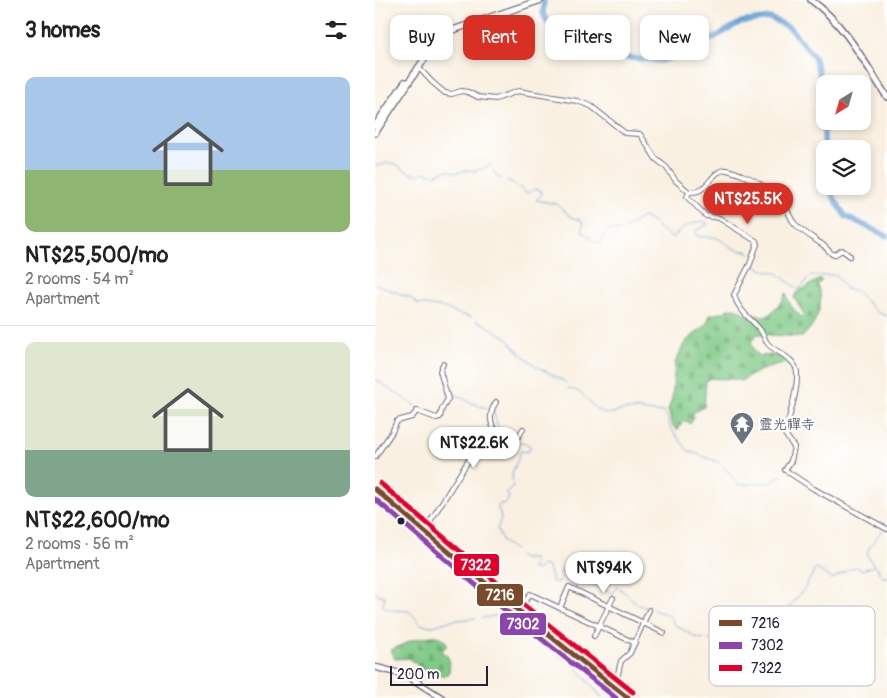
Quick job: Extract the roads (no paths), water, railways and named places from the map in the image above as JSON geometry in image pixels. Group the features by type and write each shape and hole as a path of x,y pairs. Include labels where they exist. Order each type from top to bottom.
{"main road":[{"path":"375,133 418,67 435,44 447,32 533,0"},
{"path":"375,126 433,42 445,30 455,24 541,0"},
{"path":"375,489 510,604 628,698"}],"street":[{"path":"811,0 838,26 867,64 887,97"},
{"path":"418,67 439,88 452,94 461,91 479,97 496,99 518,91 586,104 625,133 640,134 656,159 666,167 675,181 689,192 701,190 716,174 722,171 728,170 754,179 767,187 789,212 796,225 810,237 825,246 834,255 842,250 850,256"},
{"path":"689,192 687,197 690,202 706,216 719,218 756,241 757,244 750,264 734,295 739,309 756,326 767,343 793,362 795,367 797,383 785,434 794,447 791,461 785,470 814,489 887,529"},
{"path":"375,458 397,421 412,417 417,411 436,418 440,416 448,399 439,372 443,364"},
{"path":"496,402 490,414 490,422 499,437 503,441 509,442 519,436 523,429"},
{"path":"424,531 473,453 482,445 494,429"},
{"path":"560,608 569,587 664,633"},
{"path":"510,604 514,600 524,604 530,594 635,643"},
{"path":"595,636 613,598"},
{"path":"613,686 616,682 621,661 630,654 649,610"},
{"path":"375,666 395,671 411,678 442,698"}],"waterway":[{"path":"544,0 543,14 554,34 621,57 662,61 690,52 741,22 770,18 789,27 814,57 823,85 824,140"},
{"path":"375,165 391,163 412,174 419,175 423,172 433,174"},
{"path":"435,175 448,170 455,173 468,170 476,171 492,165"},
{"path":"493,170 497,177 501,178"},
{"path":"507,180 527,193 535,189 541,191 542,194 536,200 557,204 571,217 580,220 583,224 582,231 596,242 601,243 606,232 610,229 623,229 643,217 672,238 686,227 704,222 708,224 696,231 697,236 717,238 734,249 747,251 750,254"},
{"path":"832,195 845,216 887,236"},
{"path":"753,261 760,269 777,273 799,290 810,276 836,275 846,289 855,290 877,312 887,316"},
{"path":"375,284 411,298 417,304 445,308 471,317"},
{"path":"476,320 505,336 520,353 536,366 566,383"},
{"path":"375,379 420,409"},
{"path":"568,388 581,393 595,408 604,413 621,410 663,412 667,417 670,427 688,451 719,462 738,485 772,482 782,475"},
{"path":"448,393 451,392 474,404 489,409"},
{"path":"493,411 500,433 510,440"},
{"path":"515,550 504,543 497,530 501,518 498,507 500,504 506,503 509,497 506,492 513,486 512,474 521,451 527,452 531,447 526,443 516,441"},
{"path":"874,566 867,555 869,548 882,530"},
{"path":"518,556 522,559 533,559 532,569 537,570 543,565 548,567 552,582 559,582 561,579 560,571 564,571 572,583 592,584 611,593 614,592 617,586 639,605 648,608"},
{"path":"790,606 804,589 816,568 832,579 852,568 857,567 862,570 874,566 878,568 879,573 883,577 887,577"},
{"path":"375,593 385,597 384,607 391,610 409,611 422,625 433,626 450,621 475,618"},
{"path":"653,610 668,615 674,624 695,637 709,640"},
{"path":"482,618 496,616 526,628 542,641"},
{"path":"546,644 562,658 570,660 602,698"}],"place":[{"name":"靈光禪寺","path":"742,445"}]}
